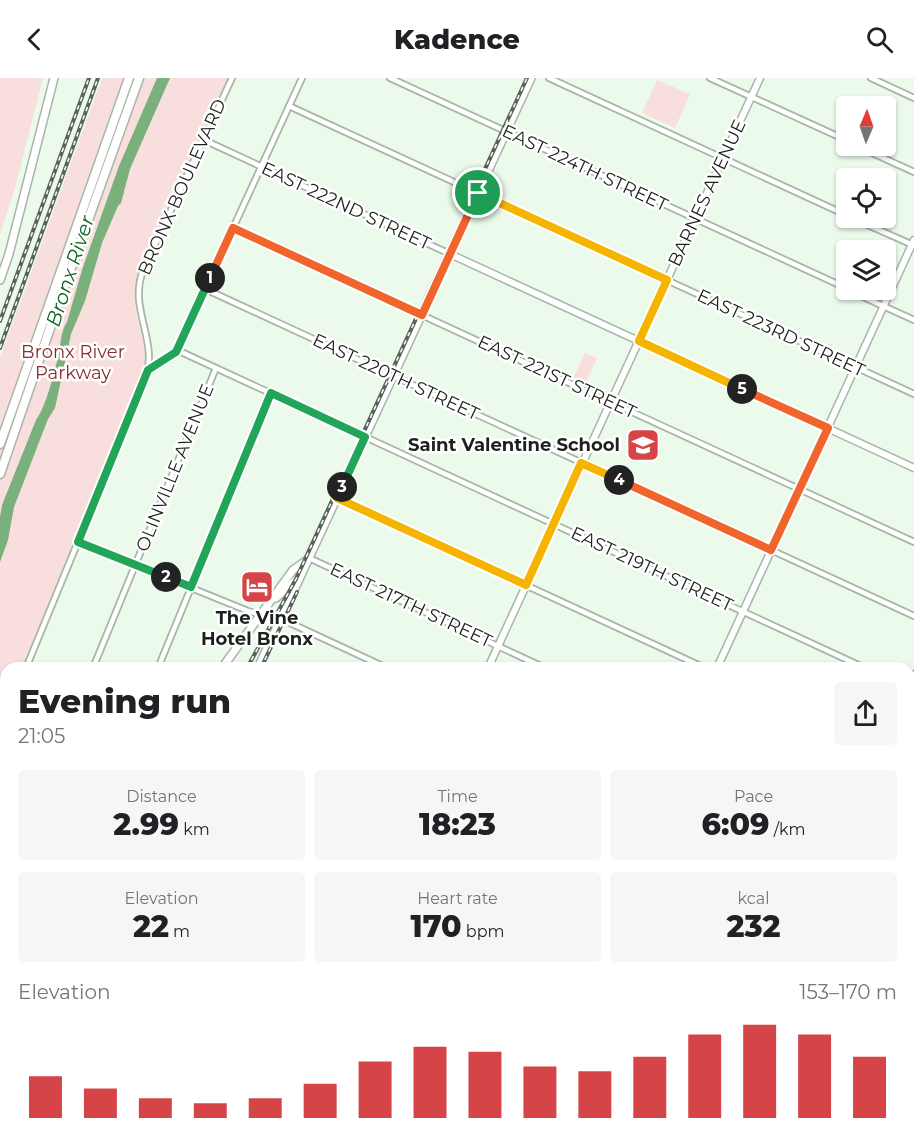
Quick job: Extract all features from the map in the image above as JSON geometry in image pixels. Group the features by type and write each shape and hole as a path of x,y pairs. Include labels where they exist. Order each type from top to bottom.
{"highway":[{"path":"0,444 129,78"},
{"path":"0,474 139,78"}],"main road":[{"path":"0,280 9,254 54,78"},
{"path":"261,662 531,78"},
{"path":"269,605 293,570 309,558"},
{"path":"226,662 261,614 301,576"}],"street":[{"name":"BRONX BOULEVARD","path":"28,662 148,370 149,348 138,300 139,282 232,78"},
{"path":"148,370 173,355 177,350 302,78"},
{"name":"EAST 224TH STREET","path":"390,78 836,284"},
{"path":"549,78 836,209"},
{"path":"710,78 836,135"},
{"name":"BARNES AVENUE","path":"491,662 760,78"},
{"path":"871,78 914,98"},
{"name":"EAST 223RD STREET","path":"289,106 914,394"},
{"name":"EAST 222ND STREET","path":"204,140 914,468"},
{"path":"879,156 914,172"},
{"name":"EAST 221ST STREET","path":"233,228 914,542"},
{"path":"720,662 913,244 875,228"},
{"name":"EAST 220TH STREET","path":"205,289 914,616"},
{"name":"EAST 224TH STREET","path":"871,300 914,320"},
{"name":"EAST 219TH STREET","path":"177,350 852,662"},
{"name":"OLINVILLE AVENUE","path":"95,662 216,368"},
{"path":"160,662 271,393"},
{"path":"337,498 692,662"},
{"path":"78,542 248,611 281,619 374,662"},
{"name":"EAST 217TH STREET","path":"309,558 532,662"}],"green space":[{"path":"0,78 43,78 15,188 0,234"},
{"name":"Bronx River Parkway","path":"102,78 230,78 142,265 135,299 137,319 145,350 143,375 25,662 0,662 0,358"},
{"path":"657,80 690,94 675,128 642,113"},
{"path":"585,353 597,358 585,384 573,378"}],"shaded area":[{"path":"157,78 170,78 130,169 121,203 102,243 85,301 71,334 55,408 48,419 14,507 8,540 0,562 2,505 47,398 63,330 82,270 119,166"}],"railway":[{"path":"0,321 89,78"},
{"path":"0,348 98,78"},
{"path":"250,662 296,579 527,78"},
{"path":"264,662 297,592"}],"place":[{"name":"Saint Valentine School","path":"643,445"},
{"name":"The Vine Hotel Bronx","path":"257,587"}],"route":[{"path":"478,193 667,280 639,341 828,428 771,550 581,463 526,585 337,498 365,437 271,393 191,587 78,542 148,370 175,354 233,228 422,315 478,193"}],"water label":[{"name":"Bronx River","path":"70,271"}]}
